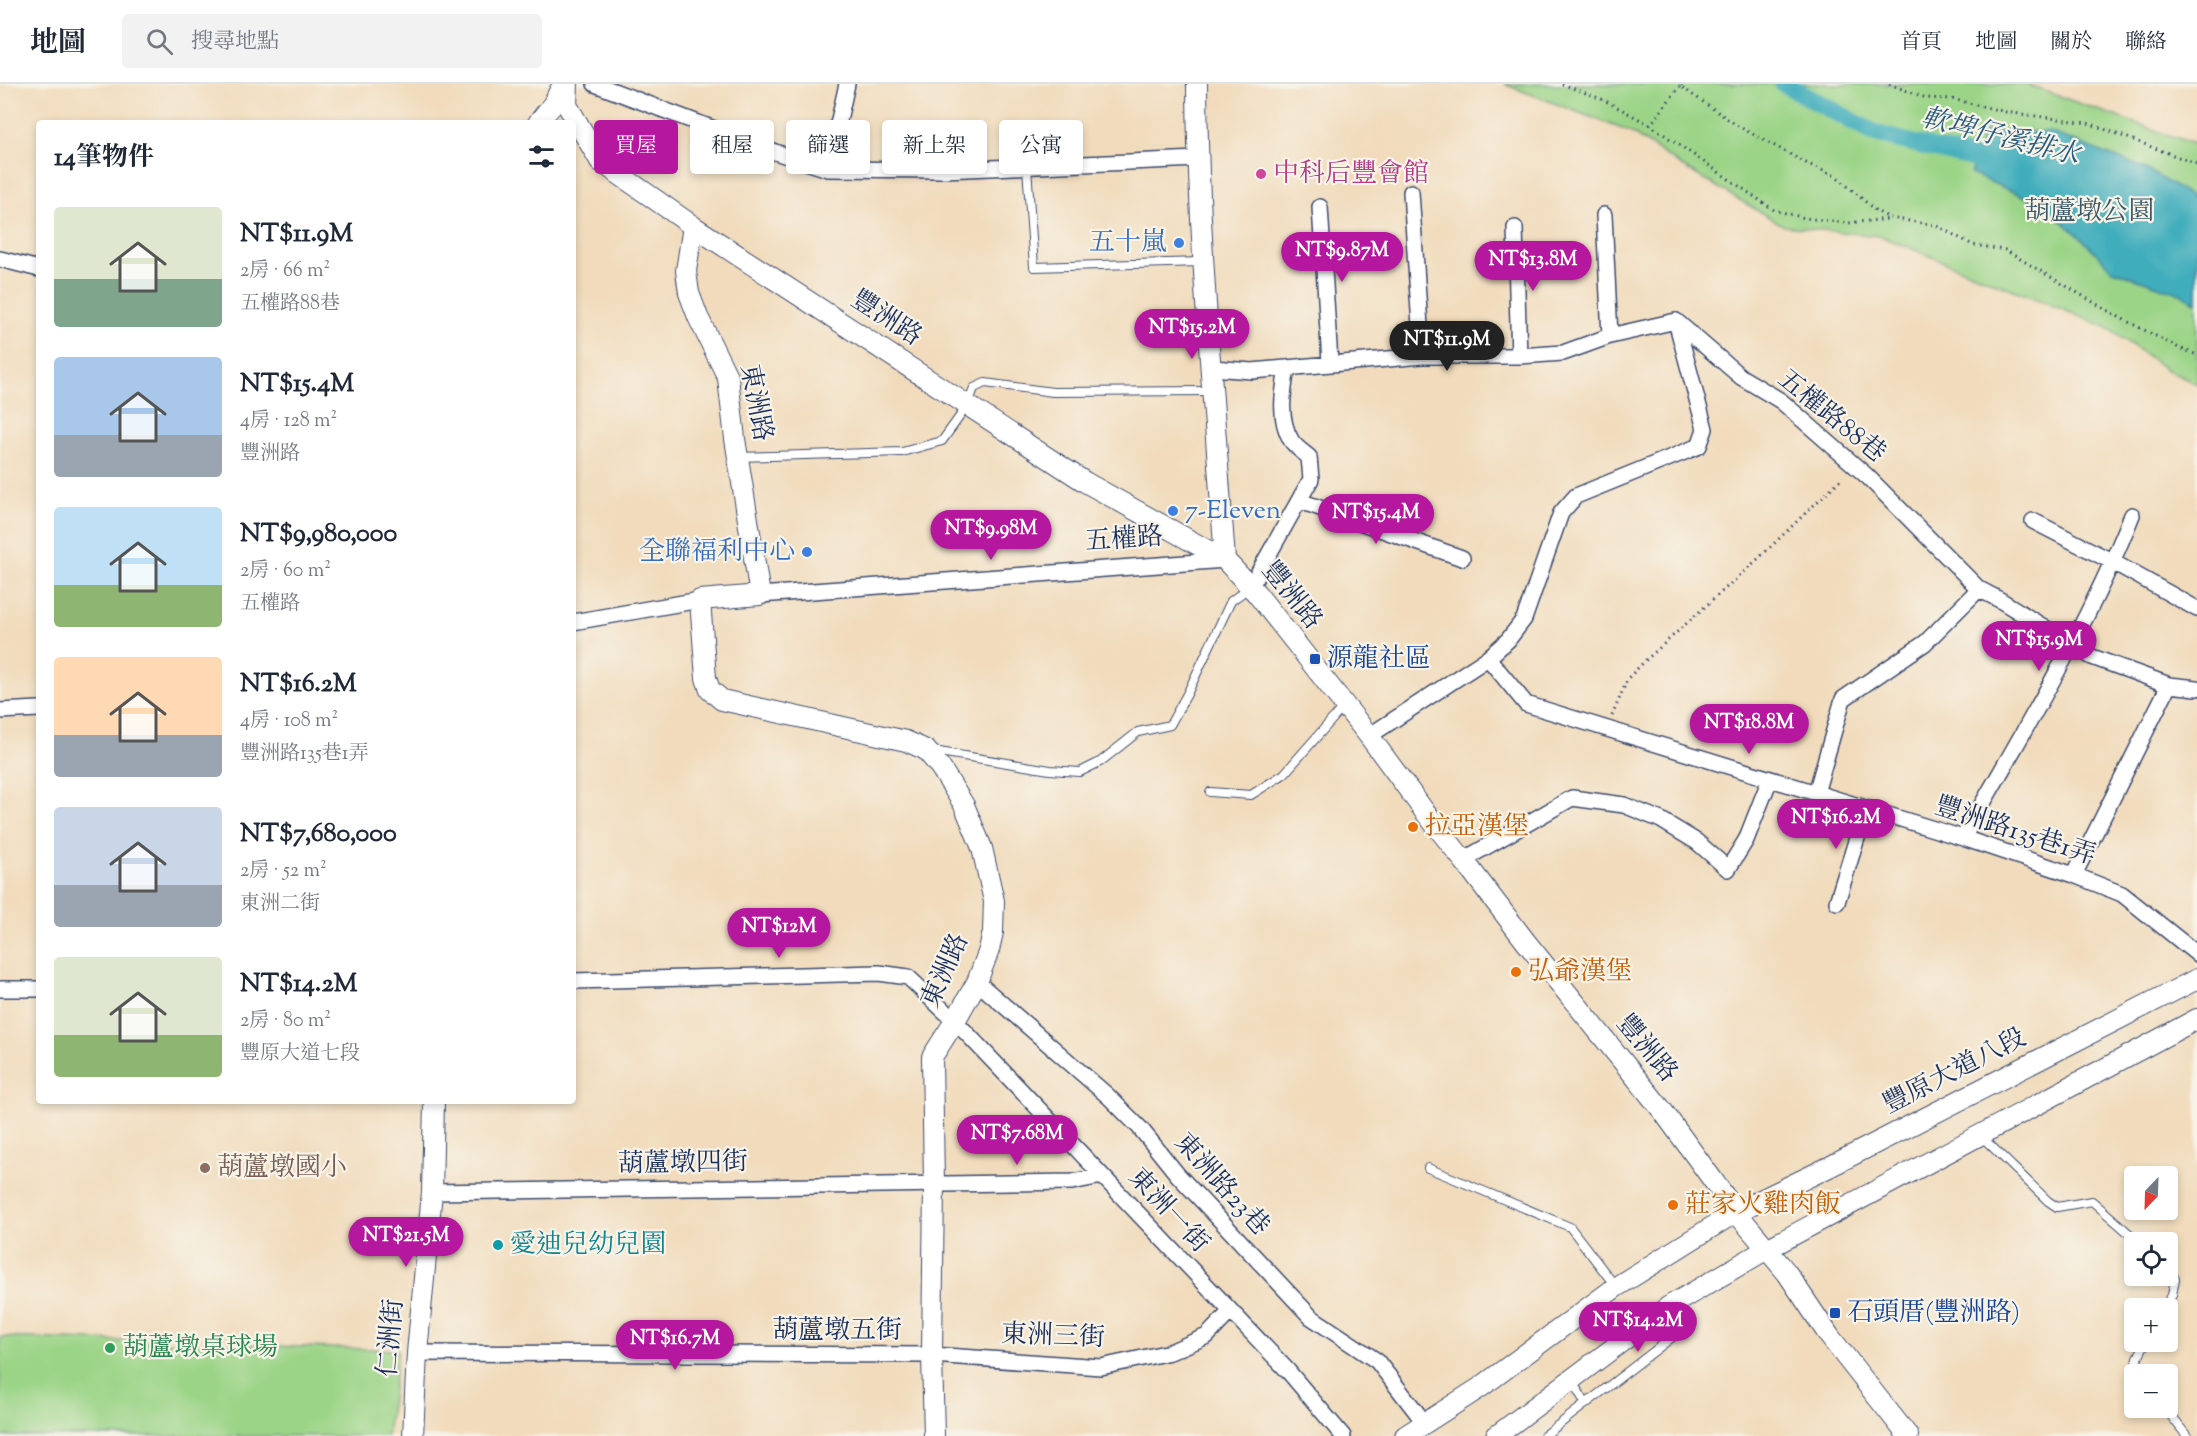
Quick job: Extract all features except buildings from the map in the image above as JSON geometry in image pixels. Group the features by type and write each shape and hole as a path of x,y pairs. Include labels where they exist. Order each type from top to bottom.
{"street":[{"path":"540,120 553,104 563,84"},
{"name":"豐洲路","path":"568,84 567,105 600,160 693,226 1085,482 1224,560 1251,586 1591,1025 1662,1110 1736,1212 1787,1273 1830,1336 1908,1436"},
{"path":"594,84 786,156"},
{"path":"839,120 847,84"},
{"path":"1197,84 1203,262 1224,560"},
{"path":"1083,164 1198,159"},
{"path":"870,169 999,167"},
{"path":"1412,192 1422,356"},
{"path":"1320,207 1330,362"},
{"path":"1604,214 1610,336"},
{"name":"東洲路","path":"693,226 686,271 689,293 698,317 728,378 760,595"},
{"path":"1515,228 1519,356"},
{"path":"0,259 36,268"},
{"path":"1212,368 1252,371 1330,362 1422,356 1519,356 1563,353 1610,336 1676,321 1705,429 1699,446 1576,496 1561,513 1524,619 1508,640 1488,658 1369,736"},
{"name":"五權路88巷","path":"1676,321 1742,377 1781,401 1855,465 1979,589 2092,657 2169,685 2197,688"},
{"path":"1251,586 1311,479 1309,457 1292,442 1283,419 1283,393 1287,368"},
{"path":"1300,501 1462,558"},
{"path":"1963,838 2073,646 2113,562 2132,515"},
{"path":"2033,521 2197,609"},
{"name":"五權路","path":"700,600 1224,560"},
{"path":"1816,793 1842,699 1924,643 1979,589"},
{"path":"576,621 700,600 706,678 715,696 722,700 906,741 926,750"},
{"name":"豐洲路135巷1弄","path":"1488,658 1526,704 1963,838 2074,875 2122,894 2197,954"},
{"path":"2074,875 2169,685"},
{"path":"0,711 36,709"},
{"name":"東洲路","path":"926,750 940,767 964,805 982,848 994,901 993,932 989,950 976,982 932,1057 934,1436"},
{"path":"1463,860 1572,798 1624,805 1661,820 1697,842 1728,869 1746,840 1770,779"},
{"path":"1837,902 1866,809"},
{"name":"東洲一街","path":"576,981 879,973 908,977 955,1021 1288,1371 1343,1436"},
{"name":"豐原大道八段","path":"1405,1436 1481,1388 1616,1287 1736,1212 2197,979"},
{"name":"東洲路23巷","path":"976,982 1108,1096 1140,1128 1176,1174 1311,1317 1377,1361 1424,1422"},
{"path":"0,989 36,989"},
{"path":"1496,1436 1668,1307 1767,1249 2197,1019"},
{"name":"仁洲街","path":"413,1436 417,1353 432,1192 434,1104"},
{"name":"葫蘆墩四街","path":"432,1192 1072,1182 1102,1176"},
{"name":"東洲三街","path":"932,1355 1101,1367 1170,1352 1207,1336 1230,1312"},
{"name":"葫蘆墩五街","path":"417,1353 932,1355"}],"lane":[{"path":"1028,174 1034,267 1203,262"},
{"path":"739,458 903,452 942,441 968,405 974,388 985,384 1053,392 1213,391"},
{"path":"926,750 1050,770 1080,772 1100,762 1138,732 1170,725 1231,601 1251,586"},
{"path":"1210,792 1251,795 1284,774 1344,706"},
{"path":"1979,1134 2057,1207 2092,1201 2128,1232"},
{"path":"1428,1168 1570,1227 1616,1287"},
{"path":"1544,1436 1679,1332"},
{"path":"1571,1380 1586,1404"},
{"path":"2173,1418 2187,1436"}],"path":[{"path":"1562,84 1604,100 1650,125 1774,210 1805,218 1848,223 1890,219 1935,225 1973,245 2005,250 2117,316 2197,355"},
{"path":"1888,84 1926,98 1952,99 2006,112 2088,123 2197,164"},
{"path":"1650,125 1681,85 1738,126 1808,164 1836,176 1876,211 1890,219"},
{"path":"1606,729 1628,678 1759,558 1855,465"}],"green space":[{"name":"葫蘆墩公園","path":"1504,84 2025,84 2197,145 2197,384 2167,370 2106,327 1880,236 1784,226 1685,168 1630,132"},
{"path":"0,1337 398,1350 387,1436 0,1436"}],"water":[{"path":"1985,131 2050,132 2146,169 2197,200 2197,303 2183,295 2113,270 2042,204 1971,174"}],"waterway":[{"name":"軟埤仔溪排水","path":"1784,84 1876,134 2000,165"}],"place":[{"name":"中科后豐會館","path":"1261,174"},
{"name":"五十嵐","path":"1179,243"},
{"name":"7-Eleven","path":"1173,511"},
{"name":"全聯福利中心","path":"807,552"},
{"name":"源龍社區","path":"1315,659"},
{"name":"拉亞漢堡","path":"1413,827"},
{"name":"弘爺漢堡","path":"1516,972"},
{"name":"葫蘆墩國小","path":"205,1168"},
{"name":"莊家火雞肉飯","path":"1673,1205"},
{"name":"愛迪兒幼兒園","path":"498,1245"},
{"name":"石頭厝(豐洲路)","path":"1835,1313"},
{"name":"葫蘆墩桌球場","path":"110,1348"}]}
